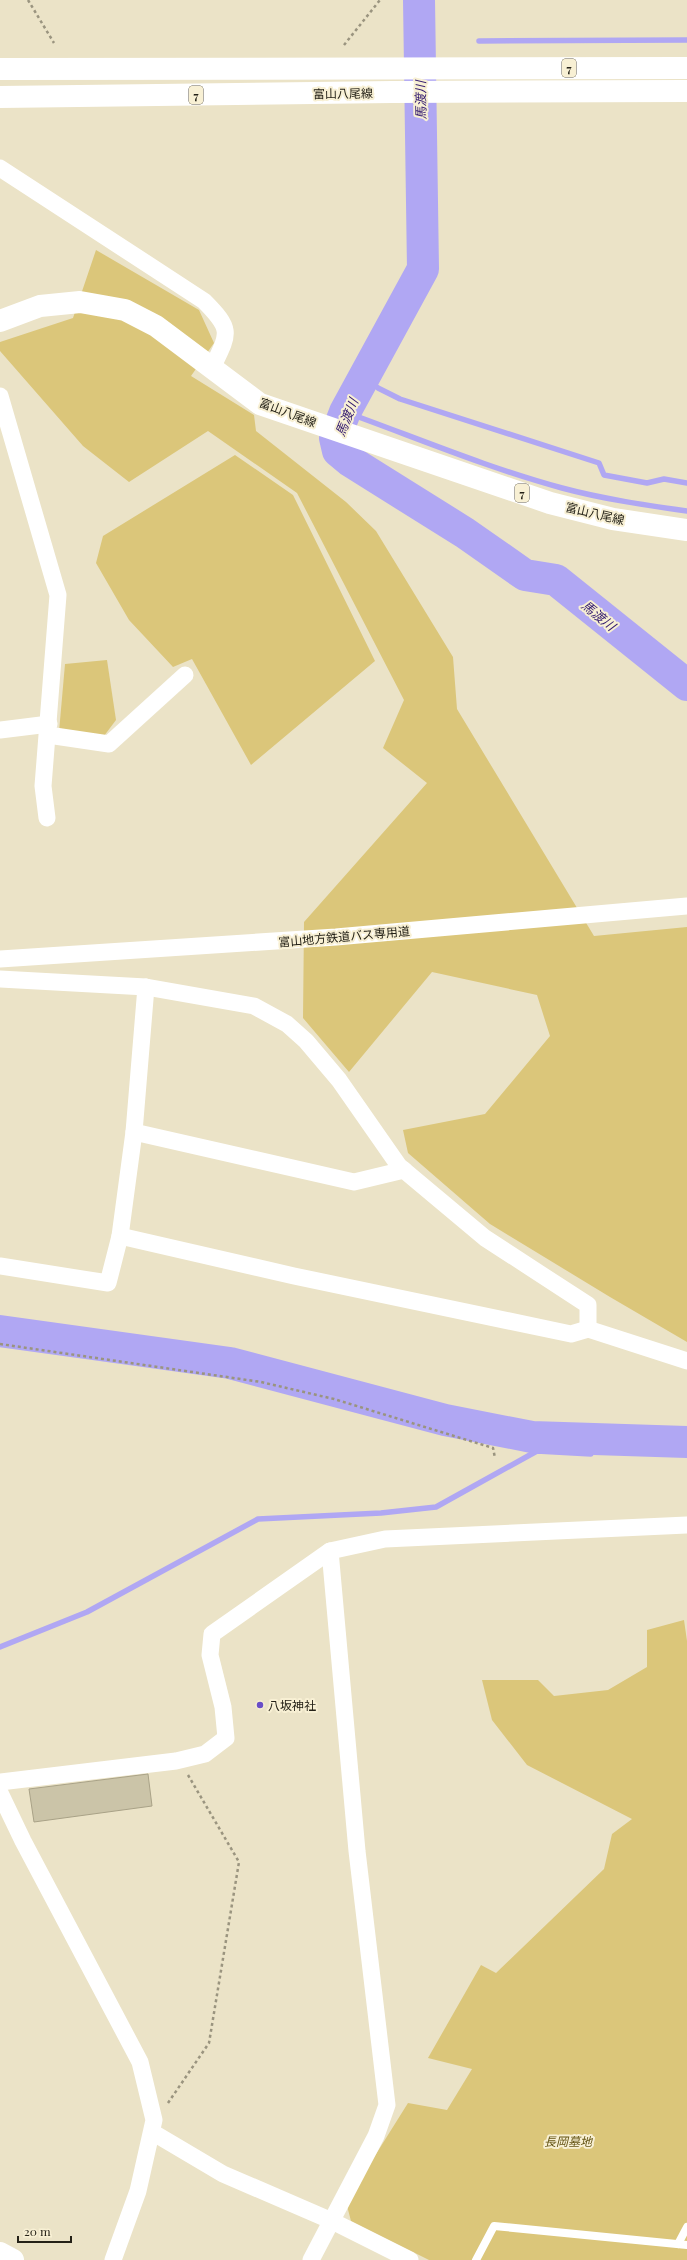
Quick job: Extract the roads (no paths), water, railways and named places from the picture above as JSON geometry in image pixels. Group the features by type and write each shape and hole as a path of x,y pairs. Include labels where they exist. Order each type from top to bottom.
{"main road":[{"name":"富山八尾線","path":"0,69 687,68"},
{"name":"富山八尾線","path":"0,97 392,92 687,91"},
{"name":"富山八尾線","path":"0,321 40,306 80,302 125,310 156,326 260,404 550,503 613,519 687,530"},
{"path":"0,2253 13,2260"}],"street":[{"path":"0,168 204,301 222,319 226,340 212,368"},
{"path":"0,396 58,595 43,786 47,818"},
{"path":"0,730 48,729 109,744 184,674"},
{"name":"富山地方鉄道バス専用道","path":"0,959 328,938 687,906"},
{"path":"2,984 146,986 254,1006 287,1024 306,1041 339,1080 404,1170 486,1238 588,1305 588,1329"},
{"path":"0,1266 108,1283 120,1236 134,1132 146,986"},
{"path":"134,1132 354,1182 404,1170"},
{"path":"120,1236 294,1276 571,1334 588,1329 687,1362"},
{"path":"0,1782 179,1760 205,1754 226,1738 223,1707 210,1655 212,1634 330,1551 386,1539 687,1525"},
{"path":"312,2260 376,2136 387,2105 357,1851 330,1551"},
{"path":"0,1793 23,1841 140,2062 153,2126 138,2191 113,2260"},
{"path":"153,2126 223,2174 332,2221 410,2260"}],"lane":[{"path":"476,2260 494,2226 687,2245"},
{"path":"678,2244 687,2227"}],"waterway":[{"name":"馬渡川","path":"419,0 423,269 345,412 335,438 338,451 350,461 465,533 525,575 556,580 687,685"},
{"path":"479,41 687,40"},
{"path":"364,376 378,388 400,399 599,463 604,475 647,483 664,479 687,483"},
{"path":"345,412 480,462 534,480 593,495 687,511"},
{"path":"0,1331 230,1363 445,1420 532,1437 687,1442"},
{"path":"0,1647 87,1612 258,1519 381,1513 436,1507 537,1451 591,1454 593,1438"}],"place":[{"name":"八坂神社","path":"260,1705"}],"park label":[{"name":"長岡墓地","path":"568,2141"}]}
